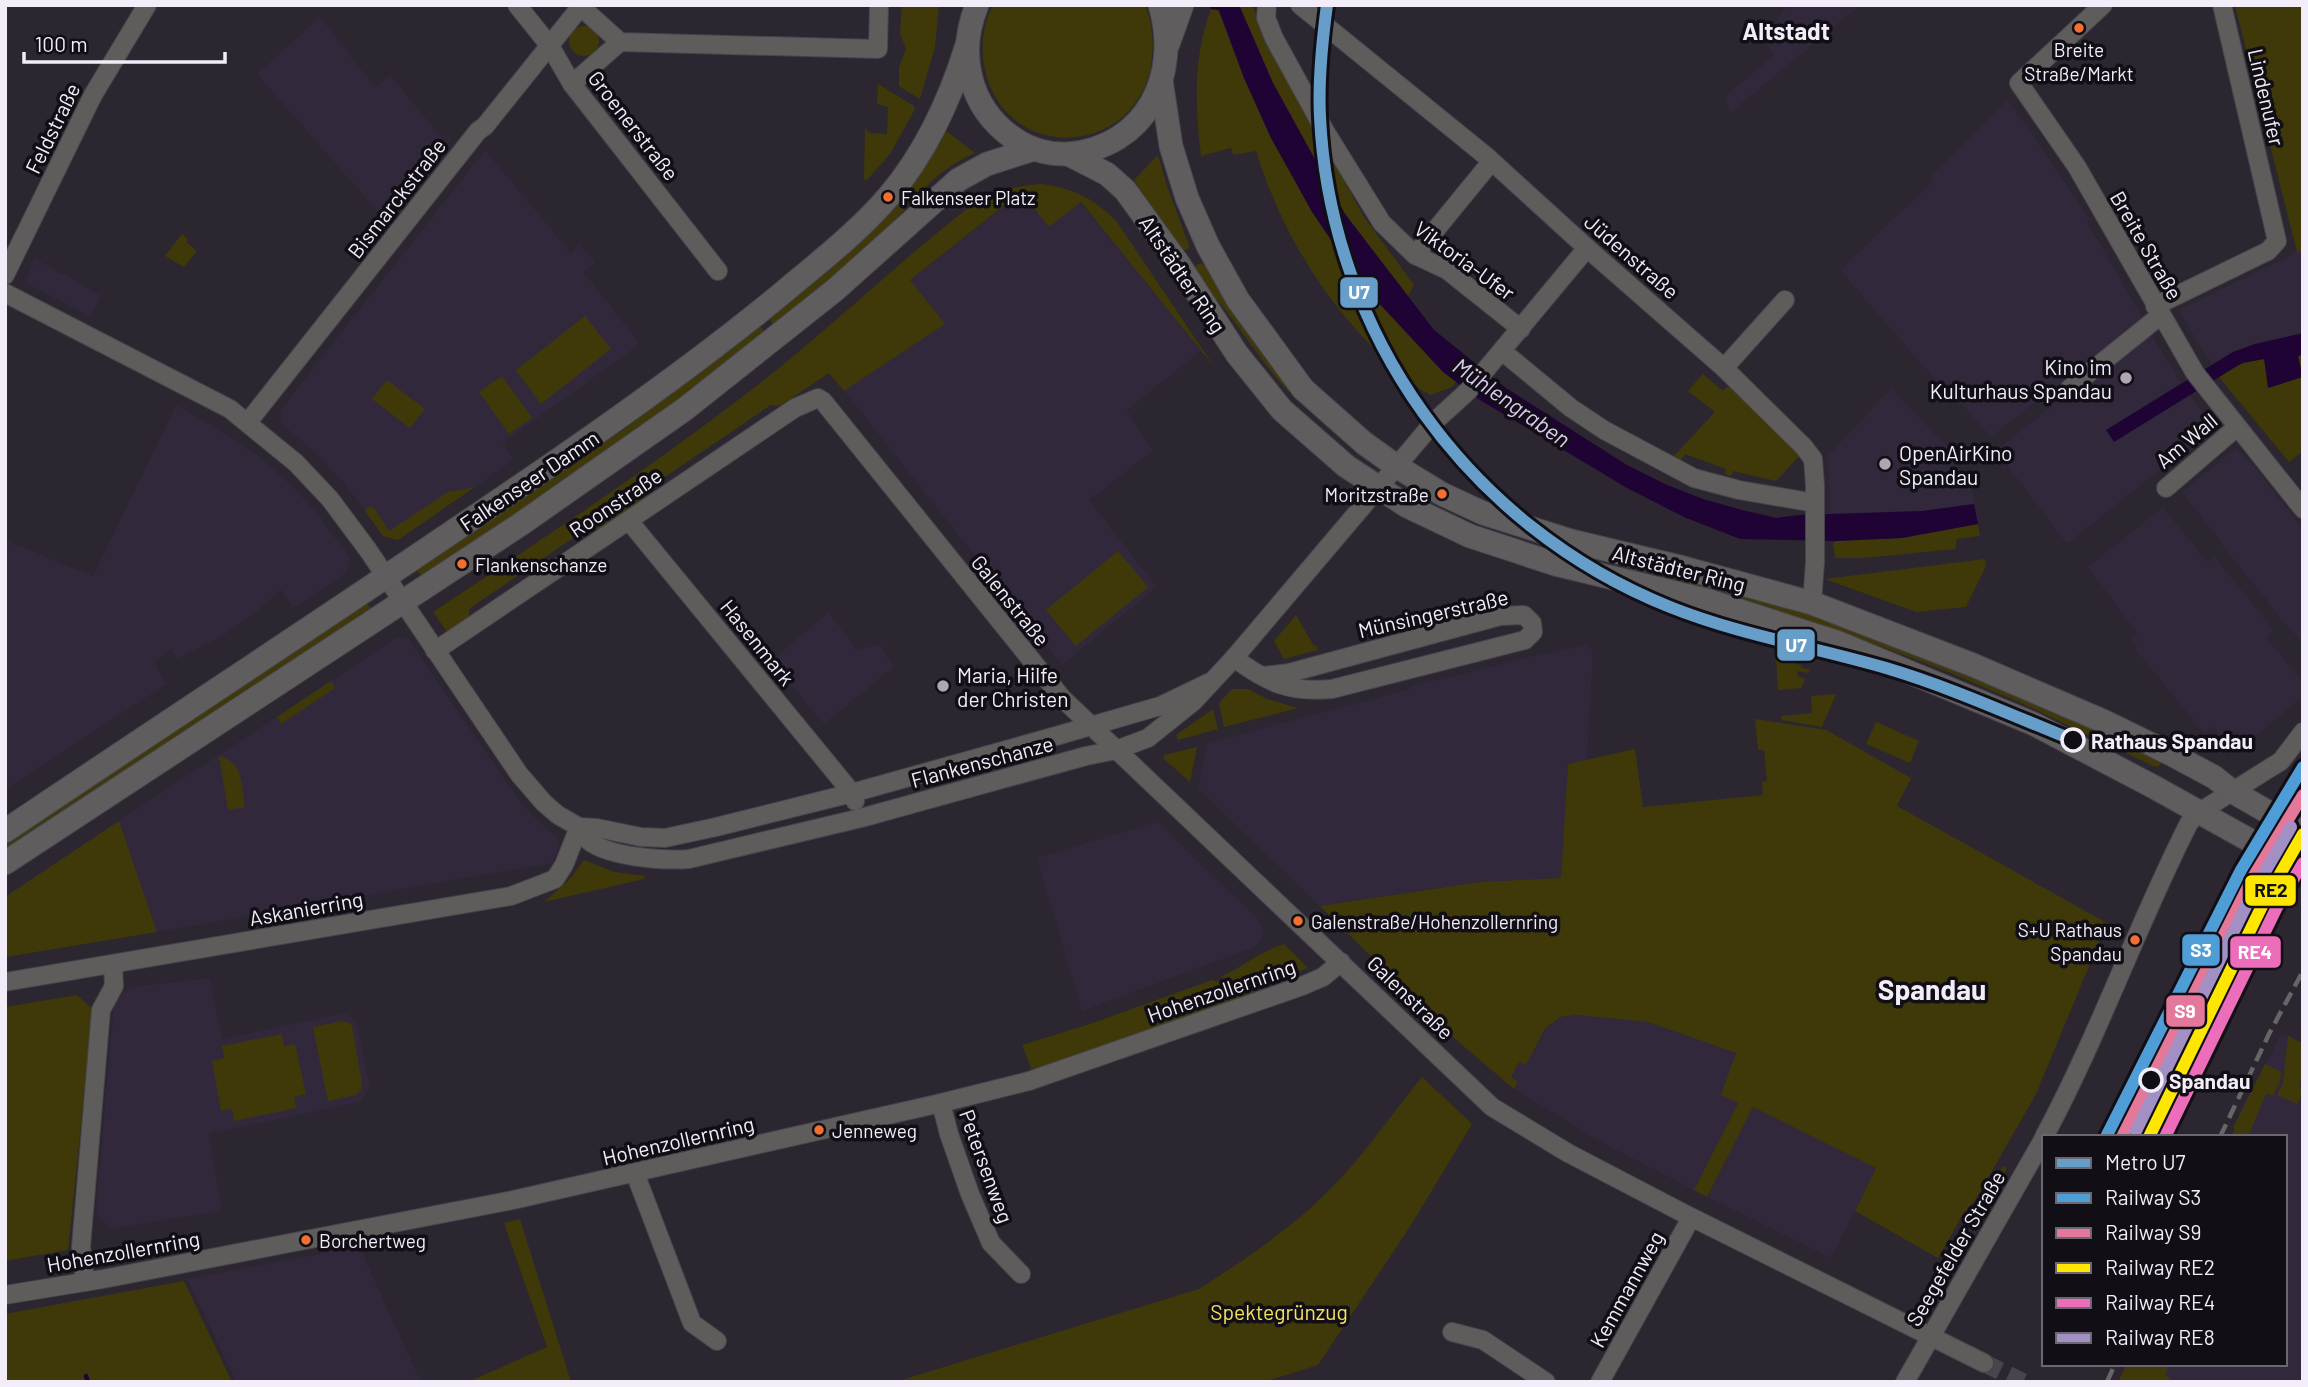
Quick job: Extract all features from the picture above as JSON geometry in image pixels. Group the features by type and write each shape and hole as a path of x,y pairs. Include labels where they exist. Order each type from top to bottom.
{"main road":[{"path":"1160,5 1166,51"},
{"path":"974,9 967,45 970,78 985,112 1003,131 1034,149 1068,154 1109,142 1139,123 1150,108 1161,80 1166,51 1182,5"},
{"name":"Falkenseer Damm","path":"5,831 664,387 758,313 855,231 888,197 924,146 948,102 967,45"},
{"name":"Altstädter Ring","path":"1161,80 1171,146 1187,198 1208,246 1238,300 1303,389 1364,443 1396,466 1442,494 1483,513 1571,541 1812,603 1973,665 2103,721 2173,755 2303,832"},
{"name":"Falkenseer Damm","path":"5,863 521,524 685,409 835,290 958,180 987,164 1034,149"},
{"name":"Altstädter Ring","path":"1068,154 1107,174 1125,190 1178,263 1237,354 1282,410 1346,466 1378,488 1443,525 1494,544 1555,564 1709,601 1839,643 2034,724 2303,870"}],"street":[{"name":"Feldstraße","path":"5,275 93,95 146,5"},
{"name":"Groenerstraße","path":"517,5 550,46 572,84 718,271"},
{"path":"572,84 620,43 878,49 879,5"},
{"name":"Viktoria-Ufer","path":"1267,5 1266,18 1274,38 1325,131 1382,223 1415,255 1447,270 1521,329"},
{"name":"Jüdenstraße","path":"1300,5 1486,156 1724,368 1804,447 1813,459 1816,508 1812,603"},
{"name":"Breite Straße","path":"2102,5 2019,83 2077,167 2199,380 2303,509"},
{"name":"Lindenufer","path":"2158,310 2268,251 2277,240 2222,5"},
{"name":"Bismarckstraße","path":"248,422 470,141 581,6"},
{"path":"581,6 620,43"},
{"path":"1415,255 1491,162"},
{"path":"1116,750 1148,738 1193,702 1234,658 1434,422 1468,391 1587,248"},
{"name":"Flankenschanze","path":"5,293 215,400 248,422 296,463 330,499 386,576 519,774 551,809 579,827 590,842 645,859 670,861 707,856 1116,750"},
{"path":"1724,368 1785,300"},
{"path":"2069,389 2158,310"},
{"path":"1502,351 1604,430 1694,478 1816,508"},
{"name":"Roonstraße","path":"435,651 795,408 818,398 823,401"},
{"name":"Galenstraße","path":"823,401 1049,683 1089,725 1492,1107 1568,1153 1691,1218 1984,1363"},
{"name":"Am Wall","path":"2166,488 2237,427"},
{"name":"Hasenmark","path":"629,521 852,793"},
{"name":"Münsingerstraße","path":"1234,658 1263,676 1282,687 1309,691 1332,689 1525,640 1533,632 1532,624 1524,615 1500,617 1289,673 1263,676"},
{"path":"1089,725 1160,706 1210,682"},
{"name":"Flankenschanze","path":"579,827 665,838 852,793 1089,725"},
{"name":"Seegefelder Straße","path":"2045,1135 2084,1058 2149,906 2184,833 2197,813 2281,761 2303,732"},
{"path":"852,793 861,818"},
{"name":"Askanierring","path":"5,982 511,896 555,879 564,865 579,827"},
{"path":"665,838 670,861"},
{"name":"Hohenzollernring","path":"5,1295 437,1216 941,1104 1029,1081 1302,986 1323,977 1340,962"},
{"path":"85,1282 81,1247 98,1038 101,1010 114,986 113,965"},
{"name":"Petersenweg","path":"941,1104 970,1194 991,1243 1021,1274"},
{"name":"Seegefelder Straße","path":"1905,1382 2042,1141"},
{"path":"635,1173 692,1323 717,1341"},
{"name":"Kemmannweg","path":"1600,1382 1691,1218"},
{"path":"1452,1332 1483,1340 1546,1382"}],"shaded area":[{"path":"1787,5 1860,5 1730,113 1725,96 1773,56 1765,38"},
{"path":"320,17 375,87 390,75 447,144 386,221 257,74"},
{"path":"2008,100 2090,220 2087,222 2143,318 1991,437 1953,395 1950,397 1840,270 1933,181 1930,177"},
{"path":"485,150 571,253 579,243 595,262 584,272 640,344 503,443 514,460 398,540 383,536 345,484 319,456 282,424 281,409"},
{"path":"1021,192 1080,202 1201,351 1127,410 1153,451 1089,500 1157,587 1062,665 844,391 944,324 910,280"},
{"path":"2297,252 2303,252 2303,333 2255,344 2212,364 2180,314 2181,309"},
{"path":"35,258 101,296 90,317 25,283"},
{"path":"2152,335 2181,383 2107,430 2114,441 2188,394 2214,426 2067,544 1998,453 1999,448 2061,399"},
{"path":"1891,388 1946,446 1973,492 1974,504 1922,511 1830,514 1828,456"},
{"path":"176,405 233,438 268,464 295,489 350,558 346,573 293,608 281,590 250,617 221,637 177,659 171,650 154,662 167,684 5,790 5,540 93,576"},
{"path":"2236,448 2251,462 2303,529 2303,644 2222,546 2182,492"},
{"name":"Rathaus Spandau","path":"2163,507 2207,562 2214,556 2274,630 2266,637 2303,682 2303,697 2235,753 2213,727 2204,733 2136,650 2138,648 2130,639 2137,633 2088,567"},
{"path":"829,612 856,650 880,644 894,667 824,724 771,661"},
{"path":"396,638 408,638 514,793 535,818 557,837 559,848 552,863 157,932 119,821"},
{"path":"1588,645 1593,652 1587,759 1568,765 1562,878 1480,882 1320,906 1198,789 1207,743 1410,689 1410,686"},
{"path":"1157,822 1259,920 1263,937 1255,947 1082,1011 1037,858"},
{"path":"210,978 222,1039 344,1013 356,1020 370,1087 360,1102 209,1134 222,1211 109,1229 96,1213 114,1003 130,987"},
{"path":"1577,1015 1648,1022 1736,1053 1722,1095 1738,1102 1694,1190 1599,1141 1514,1089 1518,1082 1511,1078 1519,1062 1526,1065 1545,1030 1560,1017"},
{"path":"2282,1033 2303,1044 2303,1382 2118,1382 2126,1366 2287,1366 2287,1135 2232,1135 2250,1091"},
{"path":"1753,1107 1876,1168 1831,1258 1707,1197"},
{"path":"359,1246 421,1382 236,1382 187,1279"}],"green space":[{"path":"902,5 939,5 935,47 920,99 899,86 899,67 906,49 900,34"},
{"name":"Falkenseer Platz","path":"993,5 1145,5 1151,24 1153,45 1144,90 1126,113 1103,129 1077,137 1050,136 1024,126 1002,107 987,78 983,41 986,22"},
{"path":"1239,5 1252,5 1278,60 1364,217 1414,285 1408,296 1345,214 1273,83"},
{"path":"2235,5 2303,5 2303,252 2297,252"},
{"path":"1211,9 1218,10 1271,138 1406,332 1456,382 1452,387 1431,395 1423,391 1367,342 1343,314 1301,253 1284,221 1256,151 1233,155 1231,148 1201,156 1198,63"},
{"path":"584,26 595,30 599,41 595,52 584,56 573,52 569,41 573,30"},
{"path":"878,84 915,109 890,154 866,181 865,128 869,133 887,134 888,107 877,104"},
{"path":"945,130 975,153 946,169 869,246 775,326 768,318"},
{"path":"1158,155 1190,248 1181,252 1134,180"},
{"path":"1042,184 1083,196 1117,222 1215,368 1081,202 1049,227 1021,192 910,280 945,324 844,391 829,373 780,406 771,405 653,485 650,500 604,531 588,528 470,608 467,624 450,636 433,612 687,438 794,355 968,208 1004,191"},
{"path":"182,234 188,239 186,242 197,251 184,267 165,256"},
{"path":"1200,263 1205,265 1245,330 1291,390 1289,392 1198,276 1194,267"},
{"path":"585,316 611,349 541,404 516,370"},
{"path":"759,324 765,333 638,428 422,577 416,569 626,428"},
{"path":"2303,355 2303,451 2289,462 2218,376 2249,362"},
{"path":"1703,374 1723,391 1728,386 1802,453 1776,481 1733,471 1731,476 1725,474 1726,469 1685,454 1680,462 1671,459 1715,412 1688,391"},
{"path":"502,376 532,418 509,434 479,392"},
{"path":"387,380 425,409 410,428 372,399"},
{"path":"475,487 398,540 383,536 365,511 369,506 374,508 389,531 448,492"},
{"path":"1978,524 1980,536 1957,539 1955,549 1864,558 1835,558 1833,543 1837,541 1902,538"},
{"path":"1118,551 1148,587 1076,646 1046,610"},
{"path":"1592,558 1743,591 1880,638 2092,727 2162,762 2158,767 2153,766 2030,707 1951,673 1832,628 1723,593"},
{"path":"1985,559 1986,566 1966,607 1916,612 1825,579"},
{"path":"366,602 372,610 5,855 5,842"},
{"path":"1296,615 1318,650 1284,659 1274,641"},
{"path":"1776,657 1810,669 1808,673 1797,671 1798,676 1805,679 1801,688 1778,690"},
{"path":"331,681 335,688 281,724 277,717"},
{"path":"1232,689 1248,689 1267,699 1298,708 1224,727 1219,703"},
{"path":"1836,694 1822,727 1782,720 1781,716 1812,713 1811,696"},
{"path":"1213,709 1218,729 1178,740 1176,735"},
{"path":"1755,719 1826,730 1911,778 1897,806 2107,923 2036,1094 1977,1197 1963,1214 1938,1258 1855,1211 1876,1168 1753,1107 1707,1197 1694,1190 1738,1103 1721,1095 1736,1053 1648,1022 1577,1015 1560,1017 1545,1029 1526,1065 1519,1062 1511,1077 1518,1082 1514,1089 1454,1038 1320,906 1480,882 1561,878 1568,764 1635,749 1643,807 1763,795 1762,782 1767,781 1764,750 1758,750"},
{"path":"1876,722 1919,741 1910,763 1866,744"},
{"path":"1197,747 1190,782 1163,758 1164,755"},
{"path":"219,756 233,763 237,769 245,807 228,810"},
{"path":"119,821 157,932 5,957 5,897"},
{"path":"584,860 614,872 645,876 644,879 544,902 568,881"},
{"path":"1284,944 1308,968 1258,986 1220,977 1267,951"},
{"path":"1212,980 1259,992 1033,1073 1022,1045 1093,1023"},
{"path":"77,995 93,1010 68,1250 5,1261 5,1007"},
{"path":"342,1021 352,1026 362,1082 361,1090 356,1095 328,1101 313,1027"},
{"path":"282,1034 284,1046 295,1044 306,1094 294,1097 296,1108 234,1121 232,1109 221,1111 212,1061 224,1058 222,1046"},
{"path":"2288,1036 2303,1044 2303,1076 2299,1084 2302,1094 2297,1104 2277,1095 2283,1083"},
{"path":"2265,1064 2281,1072 2273,1096 2265,1096 2249,1135 2232,1135 2235,1129 2233,1128"},
{"name":"Spektegrünzug","path":"1422,1077 1472,1124 1411,1225 1318,1365 1264,1382 895,1382 1199,1289 1274,1238 1310,1209 1363,1153"},
{"path":"2003,1166 2007,1169 1949,1265 1947,1264"},
{"path":"520,1219 571,1382 468,1382 547,1347 504,1223"},
{"path":"184,1281 232,1382 5,1382 5,1314"},
{"path":"2126,1366 2169,1366 2165,1375 2170,1378 2169,1382 2118,1382"}],"water":[{"name":"Mühlengraben","path":"1210,5 1239,5 1273,83 1345,214 1434,330 1506,388 1627,465 1703,499 1777,518 1922,511 1974,504 1978,524 1902,538 1837,541 1740,539 1684,517 1627,488 1480,400 1443,372 1375,299 1346,262 1312,212 1271,138 1244,78 1219,10 1211,9"},
{"path":"2303,333 2303,355 2298,356 2303,377 2268,388 2264,359 2242,363 2114,442 2106,430 2233,352"}],"waterway":[{"path":"86,1376 88,1382"}],"tunnel":[{"path":"1984,1363 2023,1382"}],"tram line":[{"path":"2134,1135 2189,1024"}],"railway":[{"path":"2221,1135 2269,1034 2303,971"},
{"path":"2107,1382 2114,1366"}],"metro line":[{"name":"U7","path":"1327,5 1321,61 1320,117 1330,197 1351,273 1382,346 1423,413 1474,474 1532,527 1598,572 1670,607 1723,625 1910,676 2073,740"}],"rail line":[{"name":"S3","path":"2107,1135 2241,870 2303,767"},
{"name":"S9","path":"2123,1135 2253,877 2303,795"},
{"name":"RE8","path":"2136,1131 2251,896 2291,827"},
{"name":"RE2","path":"2150,1135 2264,902 2303,834"},
{"name":"RE4","path":"2166,1135 2276,909 2303,863"}],"place":[{"name":"Breite Straße/Markt","path":"2079,28"},
{"name":"Falkenseer Platz","path":"888,197"},
{"name":"Kino im Kulturhaus Spandau","path":"2126,378"},
{"name":"OpenAirKino Spandau","path":"1885,464"},
{"name":"Moritzstraße","path":"1442,494"},
{"name":"Flankenschanze","path":"462,564"},
{"name":"Maria, Hilfe der Christen","path":"943,686"},
{"name":"Rathaus Spandau","path":"2073,740"},
{"name":"Galenstraße/Hohenzollernring","path":"1298,921"},
{"name":"S+U Rathaus Spandau","path":"2135,940"},
{"name":"Spandau","path":"2151,1080"},
{"name":"Jenneweg","path":"819,1130"},
{"name":"Borchertweg","path":"306,1240"}],"district":[{"name":"Altstadt","path":"1786,30"},
{"name":"Spandau","path":"1932,989"}]}
